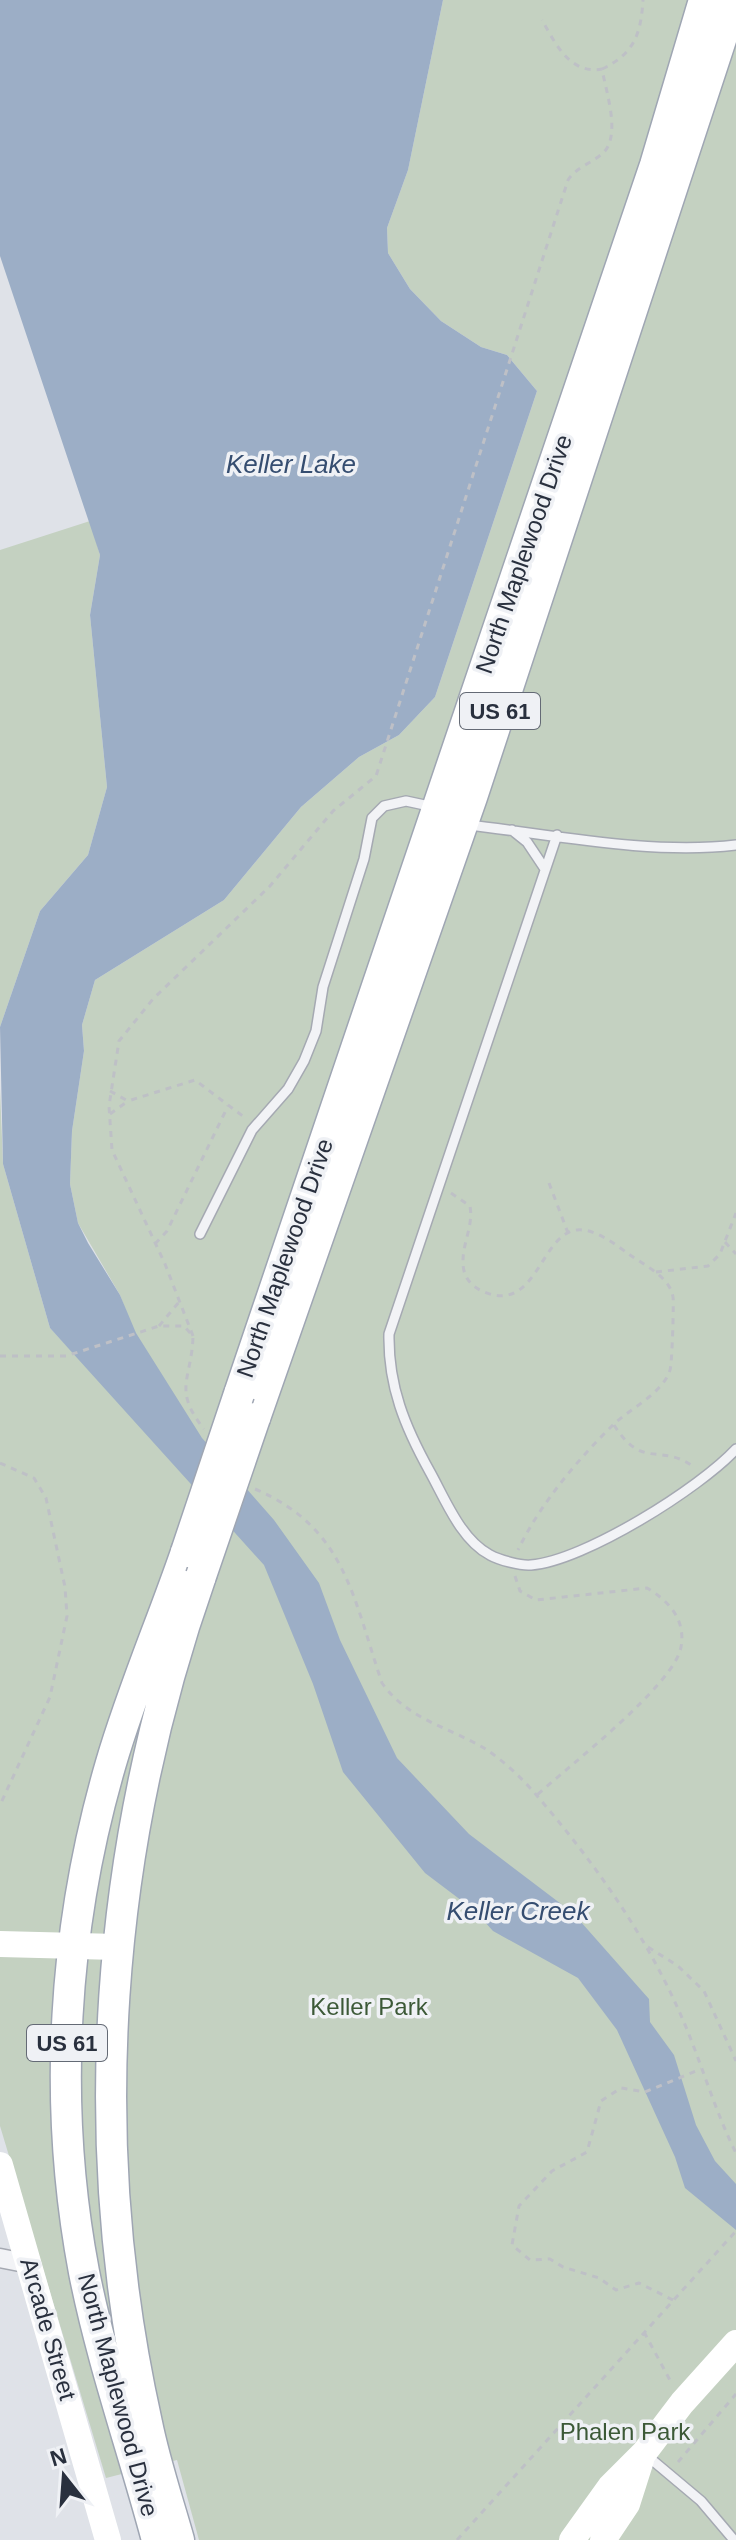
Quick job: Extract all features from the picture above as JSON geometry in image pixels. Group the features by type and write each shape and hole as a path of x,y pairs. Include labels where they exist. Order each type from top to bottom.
{"main road":[{"name":"North Maplewood Drive","path":"157,2540 95,2325 73,2194 66,2061 74,1945 84,1872 111,1761 193,1564 247,1406 437,808 655,165 704,0"},
{"name":"North Maplewood Drive","path":"247,1406 463,824 734,0"},
{"name":"North Maplewood Drive","path":"179,2540 147,2425 120,2270 110,2112 117,1947 125,1876 149,1752 177,1645 193,1564"}],"street":[{"path":"0,1944 117,1947"},
{"name":"Arcade Street","path":"0,2165 108,2540"},
{"path":"0,2258 30,2264"},
{"path":"572,2540 610,2487 644,2453 682,2403 736,2343"},
{"path":"603,2540 627,2504 644,2453"}],"lane":[{"path":"200,1234 255,1125 288,1089 316,1031 323,987 364,859 372,818 384,806 406,801 437,808"},
{"path":"463,824 711,848 736,845"},
{"path":"512,830 527,842 545,869"},
{"path":"557,835 389,1334 388,1365 399,1411 460,1527 489,1555 529,1566 575,1555 636,1523 736,1449"},
{"path":"644,2453 701,2501 734,2540"}],"path":[{"path":"542,20 560,51 574,64 592,71 619,61 634,45 641,27 643,0"},
{"path":"206,1431 186,1403 183,1392 193,1336 112,1150 110,1091 119,1041 129,1024 270,886 333,811 376,776 519,323 568,180 573,172 606,151 612,138 602,69"},
{"path":"110,1114 128,1101 195,1080 255,1125"},
{"path":"110,1091 128,1101"},
{"path":"155,1244 167,1231 228,1106"},
{"path":"220,1122 226,1125"},
{"path":"440,1182 470,1206 473,1216 464,1243 465,1275 475,1288 489,1294 502,1295 522,1289 555,1243 568,1233 588,1230 656,1272 708,1266 720,1254 736,1213"},
{"path":"549,1183 568,1233"},
{"path":"725,1242 736,1254"},
{"path":"159,1326 179,1302"},
{"path":"0,1356 66,1356 159,1326 184,1326 193,1336"},
{"path":"614,1425 625,1443 635,1450 647,1455 677,1458 704,1475"},
{"path":"0,1463 34,1478 46,1498 67,1597 64,1637 50,1697 0,1805"},
{"path":"252,1488 308,1519 327,1542 352,1587 382,1683 389,1693 439,1728 484,1748 537,1795 645,1945 681,2014 736,2153"},
{"path":"645,1945 678,1966 704,1991 736,2061"},
{"path":"673,2300 639,2283 616,2290 599,2278 563,2267 550,2259 530,2260 512,2245 519,2206 552,2171 587,2152 601,2101 621,2088 645,2092 701,2069"},
{"path":"457,2540 735,2232"},
{"path":"644,2332 682,2403"},
{"path":"669,2475 736,2394"}],"green space":[{"name":"Keller Park","path":"443,0 736,0 736,2540 199,2540 177,2460 106,2478 0,2126 0,1089 3,1164 50,1328 190,1478 120,1295 78,1223 70,1184 72,1131 84,1051 82,1025 95,980 224,900 301,807 359,757 399,735 435,697 537,391 507,355 481,347 441,321 410,289 388,253 387,228 408,170"},
{"path":"90,521 100,555 90,615 107,787 88,855 40,911 0,1027 0,550"}],"water":[{"name":"Keller Lake","path":"0,0 443,0 408,170 387,228 388,253 410,289 441,321 481,347 507,355 537,391 435,697 399,735 359,757 301,807 224,900 95,980 82,1025 84,1051 72,1131 70,1184 78,1223 120,1295 136,1333 202,1438 274,1520 319,1583 340,1640 397,1758 469,1834 573,1913 649,1999 650,2022 674,2055 696,2125 715,2161 736,2184 736,2230 685,2188 675,2157 617,2030 578,1978 493,1931 474,1910 425,1873 343,1772 313,1684 264,1565 50,1328 3,1164 0,1027 40,911 88,855 107,787 90,615 100,555 0,256"}],"water label":[{"name":"Keller Creek","path":"518,1911"}],"park label":[{"name":"Phalen Park","path":"625,2432"}]}
